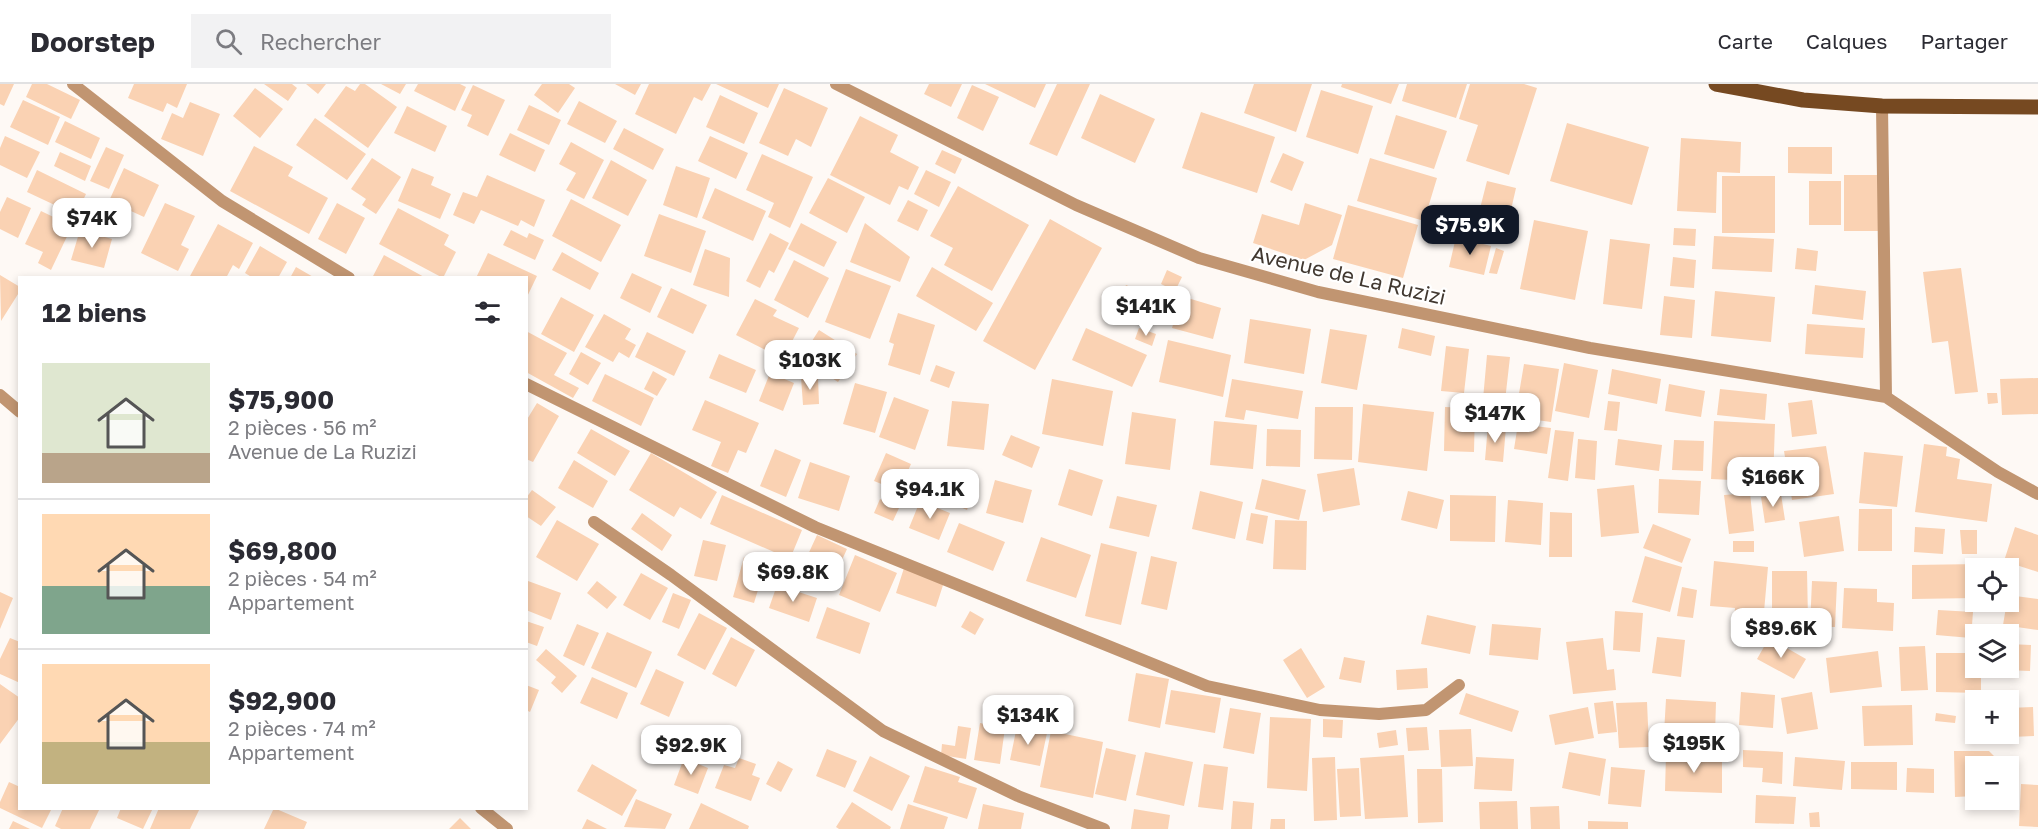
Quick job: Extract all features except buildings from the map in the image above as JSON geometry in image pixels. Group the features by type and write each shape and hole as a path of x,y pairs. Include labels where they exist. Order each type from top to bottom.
{"main road":[{"path":"1716,84 1803,100 1882,106 2038,107"}],"street":[{"path":"74,84 222,201 346,276"},
{"name":"Avenue de La Ruzizi","path":"836,84 1076,205 1199,258 1318,292 1590,348 1886,397"},
{"path":"1882,106 1886,397 1998,472 2038,494"},
{"path":"528,385 815,527 1207,686 1320,710 1379,714 1426,710 1459,685"},
{"path":"0,395 18,409"},
{"path":"594,522 671,574 883,731 1018,796 1104,829"},
{"path":"483,810 507,829"}]}
